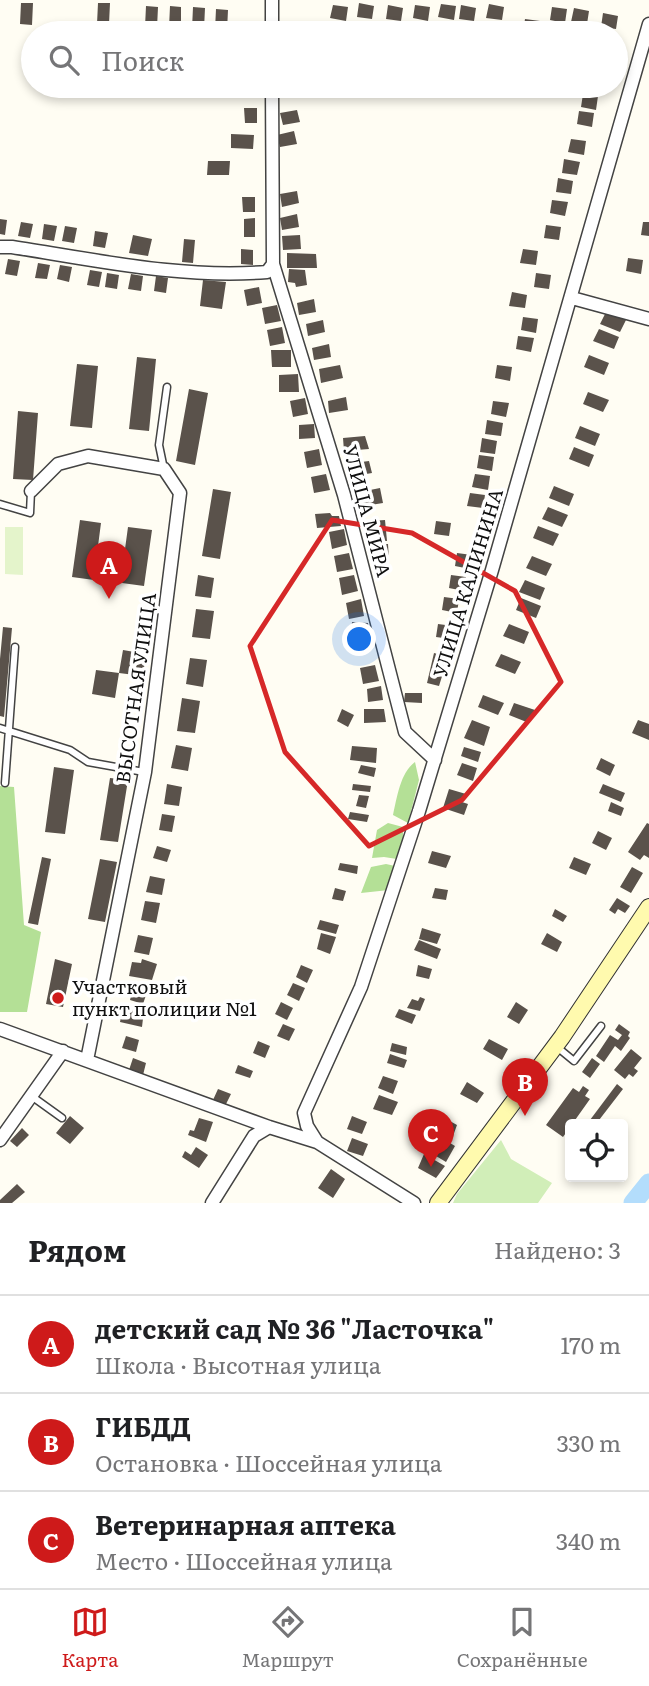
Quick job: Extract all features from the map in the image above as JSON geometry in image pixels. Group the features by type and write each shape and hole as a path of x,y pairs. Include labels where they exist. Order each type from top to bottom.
{"street":[{"path":"272,0 272,21"},
{"name":"УЛИЦА КАЛИНИНА","path":"317,1142 307,1126 304,1113 361,987 435,760 572,298 649,24"},
{"name":"УЛИЦА МИРА","path":"272,98 273,264 344,495 405,732 435,760"},
{"path":"0,247 188,273 230,275 267,272 273,264"},
{"path":"572,298 649,319"},
{"path":"31,491 58,464 88,456 164,469"},
{"name":"ВЫСОТНАЯ УЛИЦА","path":"87,1060 145,772 180,493 164,469"},
{"path":"443,1201 555,1046 649,907"},
{"path":"0,1029 317,1142 414,1203"},
{"path":"1,1133 63,1051"},
{"path":"212,1203 254,1136 269,1127"}],"lane":[{"path":"164,469 159,445 167,387"},
{"path":"0,504 30,513 31,491"},
{"path":"5,783 15,647"},
{"path":"0,728 70,750 88,762 145,772"},
{"path":"555,1046 574,1060 601,1026"},
{"path":"30,1095 62,1118"}],"highlighted area":[{"path":"332,520 412,533 515,591 561,682 462,800 369,846 285,752 250,646"}],"green space":[{"path":"5,527 23,527 23,575 5,574"},
{"path":"415,762 419,780 408,823 393,815 403,779"},
{"path":"0,786 14,787 24,925 41,932 27,1012 0,1012"},
{"path":"388,823 403,827 403,845 397,859 372,858 377,830"},
{"path":"386,864 395,866 389,890 361,893 371,867"},
{"path":"501,1140 511,1159 552,1183 538,1203 453,1203 457,1194"}],"building":[{"path":"21,3 33,3 32,21 21,21 20,24"},
{"path":"98,3 110,3 109,21 97,21"},
{"path":"359,3 374,6 372,19 357,17"},
{"path":"441,4 456,6 454,20 438,17"},
{"path":"489,4 504,7 502,20 486,18"},
{"path":"333,5 348,7 346,21 330,18"},
{"path":"388,5 403,8 401,21 386,19"},
{"path":"415,5 430,7 428,21 413,18"},
{"path":"461,5 476,8 474,21 459,19"},
{"path":"146,6 158,7 157,21 145,21"},
{"path":"170,6 181,7 181,21 169,21"},
{"path":"193,7 205,8 204,21 192,21"},
{"path":"552,7 567,9 565,21 550,20"},
{"path":"574,8 589,11 587,21 571,21"},
{"path":"216,9 228,10 227,21 215,21"},
{"path":"603,13 618,16 617,21 602,21"},
{"path":"582,98 598,98 596,110 581,107"},
{"path":"244,108 257,108 257,123 245,123"},
{"path":"297,110 300,122 283,125 280,113"},
{"path":"579,111 594,113 592,127 577,124"},
{"path":"294,131 297,144 280,147 277,135"},
{"path":"231,134 254,135 253,149 231,148"},
{"path":"571,139 586,141 584,155 568,152"},
{"path":"564,159 580,162 577,175 562,173"},
{"path":"208,161 230,161 229,175 207,175"},
{"path":"558,178 573,181 571,194 556,192"},
{"path":"297,191 299,203 282,207 280,194"},
{"path":"242,197 255,197 255,212 243,212"},
{"path":"552,200 568,202 565,216 550,213"},
{"path":"297,214 299,227 282,230 280,218"},
{"path":"255,218 255,237 244,237 244,219"},
{"path":"0,219 7,220 5,235 0,234"},
{"path":"21,222 33,224 30,238 18,236"},
{"path":"643,222 649,222 649,236 641,235"},
{"path":"44,224 57,226 54,241 42,239"},
{"path":"546,225 561,227 559,240 544,238"},
{"path":"65,226 77,228 74,243 62,241"},
{"path":"95,231 108,233 105,248 93,246"},
{"path":"133,235 152,239 148,256 129,253"},
{"path":"300,235 301,249 283,250 282,236"},
{"path":"184,239 195,240 193,263 182,262"},
{"path":"241,249 253,250 253,265 241,264"},
{"path":"523,249 538,251 536,265 520,263"},
{"path":"287,253 316,254 317,268 287,268"},
{"path":"628,258 643,260 641,274 626,271"},
{"path":"8,259 20,261 17,276 5,274"},
{"path":"38,263 50,265 47,279 35,278"},
{"path":"60,265 72,267 69,282 57,279"},
{"path":"289,269 305,270 307,285 296,287 295,283 288,282"},
{"path":"90,270 102,272 99,287 87,285"},
{"path":"107,273 119,275 117,289 105,287"},
{"path":"536,273 551,275 549,289 534,287"},
{"path":"131,274 143,276 141,291 128,289"},
{"path":"156,276 168,278 166,293 154,291"},
{"path":"203,280 226,282 222,309 200,306"},
{"path":"259,287 262,303 247,306 244,290"},
{"path":"512,292 527,295 525,308 509,306"},
{"path":"314,299 316,312 299,315 297,303"},
{"path":"277,305 281,321 265,324 262,308"},
{"path":"606,312 626,320 620,332 600,324"},
{"path":"523,317 538,319 536,333 521,330"},
{"path":"323,320 325,332 308,336 306,324"},
{"path":"282,327 285,343 270,346 267,330"},
{"path":"599,329 619,337 614,349 593,341"},
{"path":"518,336 534,338 531,352 516,349"},
{"path":"329,344 331,357 314,360 312,348"},
{"path":"271,350 291,350 291,367 272,367"},
{"path":"589,355 609,363 604,375 584,367"},
{"path":"137,357 156,359 149,431 129,429"},
{"path":"77,364 98,366 92,428 70,426"},
{"path":"340,365 343,378 321,383 319,369"},
{"path":"497,365 512,367 510,381 495,378"},
{"path":"298,374 299,392 279,392 279,375"},
{"path":"189,389 208,393 195,465 176,461"},
{"path":"588,392 609,400 603,412 583,404"},
{"path":"346,397 348,410 329,413 328,401"},
{"path":"305,398 308,414 293,417 290,401"},
{"path":"493,401 509,403 506,417 491,414"},
{"path":"18,411 38,413 33,480 13,479"},
{"path":"487,420 503,423 501,436 485,434"},
{"path":"314,424 315,438 299,439 299,425"},
{"path":"580,426 600,434 595,446 575,438"},
{"path":"365,436 369,449 344,451 343,438"},
{"path":"482,438 497,441 495,454 480,452"},
{"path":"574,447 594,455 589,467 569,459"},
{"path":"319,449 322,465 307,468 304,452"},
{"path":"479,455 494,457 492,471 477,468"},
{"path":"369,461 372,473 349,477 346,464"},
{"path":"326,474 330,490 314,493 311,477"},
{"path":"475,474 490,476 488,490 472,487"},
{"path":"554,486 574,494 569,506 549,498"},
{"path":"380,488 383,503 358,507 355,493"},
{"path":"213,489 231,492 220,559 202,556"},
{"path":"470,493 485,495 483,508 467,506"},
{"path":"548,507 568,515 562,527 542,519"},
{"path":"330,513 332,516 339,516 341,526 317,528 315,514"},
{"path":"80,520 101,523 98,546 125,549 128,527 152,530 144,586 122,583 125,561 97,557 94,580 72,577"},
{"path":"385,520 387,541 370,541 370,521"},
{"path":"436,521 451,523 449,536 434,534"},
{"path":"538,526 559,534 553,546 533,538"},
{"path":"344,529 347,545 332,549 329,532"},
{"path":"370,544 388,544 389,560 370,561"},
{"path":"349,553 353,569 337,572 334,556"},
{"path":"457,553 472,555 470,569 455,566"},
{"path":"532,556 552,564 546,576 526,568"},
{"path":"198,575 214,578 211,598 195,596"},
{"path":"354,575 358,591 342,595 339,578"},
{"path":"451,575 466,577 464,591 449,588"},
{"path":"525,580 545,588 540,600 519,592"},
{"path":"444,597 459,599 457,613 442,610"},
{"path":"521,598 541,606 536,618 516,610"},
{"path":"361,599 364,616 349,619 346,603"},
{"path":"196,609 214,611 210,639 192,637"},
{"path":"352,622 368,623 369,635 351,635"},
{"path":"438,624 453,626 451,639 436,637"},
{"path":"509,624 529,632 524,644 503,636"},
{"path":"3,627 12,628 4,717 0,716"},
{"path":"123,650 146,654 143,676 119,673"},
{"path":"434,653 448,657 439,686 427,683"},
{"path":"501,654 521,662 515,674 495,666"},
{"path":"190,658 207,660 203,687 186,684"},
{"path":"375,665 379,681 363,684 360,668"},
{"path":"96,670 119,673 115,698 92,694"},
{"path":"381,686 383,700 368,702 367,689"},
{"path":"405,693 422,693 422,703 404,702"},
{"path":"483,695 504,703 498,715 478,707"},
{"path":"182,698 200,701 195,733 177,731"},
{"path":"514,703 535,710 529,723 509,715"},
{"path":"342,709 354,715 348,727 337,721"},
{"path":"364,709 384,709 386,722 364,723"},
{"path":"472,720 490,727 484,746 464,738"},
{"path":"638,720 649,724 649,740 632,733"},
{"path":"176,745 192,748 188,771 171,768"},
{"path":"352,746 377,748 376,763 350,760"},
{"path":"464,747 481,752 478,762 461,756"},
{"path":"601,758 615,765 610,776 596,769"},
{"path":"462,763 477,768 473,781 457,775"},
{"path":"361,765 376,768 374,777 358,773"},
{"path":"54,767 74,770 65,834 45,832"},
{"path":"110,778 128,780 118,842 100,840"},
{"path":"167,784 182,787 179,806 164,804"},
{"path":"353,784 371,786 370,792 352,790"},
{"path":"603,784 625,793 621,802 599,793"},
{"path":"449,789 466,794 462,802 468,804 464,815 443,808"},
{"path":"359,795 369,796 366,808 356,806"},
{"path":"611,802 624,808 621,816 608,811"},
{"path":"350,812 369,815 367,822 348,819"},
{"path":"162,814 175,816 172,832 159,830"},
{"path":"647,823 649,858 644,855 640,860 628,852"},
{"path":"598,831 612,838 606,850 592,843"},
{"path":"157,846 171,850 167,862 153,858"},
{"path":"432,851 451,856 446,868 428,863"},
{"path":"42,857 51,859 38,925 28,923"},
{"path":"574,857 591,864 586,875 569,868"},
{"path":"100,859 117,862 105,922 88,919"},
{"path":"340,863 358,866 357,874 338,870"},
{"path":"632,867 643,873 631,893 620,887"},
{"path":"150,876 165,879 162,895 146,892"},
{"path":"335,888 346,891 343,901 332,899"},
{"path":"435,888 448,890 446,900 432,898"},
{"path":"617,898 630,906 625,913 618,909 615,914 609,910"},
{"path":"145,901 160,903 156,923 141,920"},
{"path":"555,909 567,916 563,922 552,916"},
{"path":"320,920 339,925 336,934 317,929"},
{"path":"422,928 441,934 437,944 419,939"},
{"path":"321,933 336,937 330,954 317,949"},
{"path":"547,933 562,942 557,952 541,944"},
{"path":"138,935 153,938 149,955 134,952"},
{"path":"419,940 441,949 437,959 414,950"},
{"path":"55,959 72,964 63,1007 46,1004"},
{"path":"142,959 157,964 152,980 129,976 132,962 141,963"},
{"path":"301,965 313,970 307,983 296,977"},
{"path":"418,965 432,969 429,979 416,976"},
{"path":"293,983 305,988 299,1001 287,995"},
{"path":"133,988 147,992 143,1004 130,1000"},
{"path":"420,997 425,999 420,1011 407,1008 412,999 418,1001"},
{"path":"281,1002 293,1008 287,1020 275,1014"},
{"path":"516,1002 528,1010 519,1024 507,1017"},
{"path":"123,1007 144,1010 142,1027 120,1022"},
{"path":"399,1009 416,1015 412,1024 395,1017"},
{"path":"283,1024 295,1029 289,1041 277,1036"},
{"path":"619,1024 630,1032 630,1038 621,1051 615,1046 604,1062 596,1056 610,1035 618,1040 622,1035 615,1030"},
{"path":"126,1036 139,1040 136,1052 122,1048"},
{"path":"489,1039 508,1049 502,1060 483,1049"},
{"path":"258,1041 270,1046 265,1058 253,1053"},
{"path":"392,1043 407,1047 406,1055 390,1051"},
{"path":"631,1049 642,1058 634,1068 638,1071 633,1077 629,1074 625,1079 614,1070"},
{"path":"390,1054 407,1060 404,1068 387,1063"},
{"path":"133,1058 146,1063 143,1075 129,1070"},
{"path":"592,1058 600,1064 590,1078 582,1072"},
{"path":"238,1065 253,1071 250,1078 235,1073"},
{"path":"383,1076 398,1081 393,1094 378,1088"},
{"path":"467,1082 484,1093 477,1103 460,1094"},
{"path":"617,1084 623,1089 600,1119 591,1119"},
{"path":"583,1086 589,1090 585,1096 590,1099 576,1119 565,1119 563,1137 546,1125 573,1088 579,1092"},
{"path":"218,1089 231,1094 225,1106 213,1100"},
{"path":"379,1095 398,1102 392,1115 373,1109"},
{"path":"70,1116 84,1128 70,1144 56,1133"},
{"path":"352,1116 367,1122 362,1134 347,1129"},
{"path":"199,1118 213,1122 206,1142 188,1135 190,1130 194,1131"},
{"path":"448,1120 457,1125 453,1136 442,1131"},
{"path":"22,1128 29,1135 17,1147 10,1141"},
{"path":"435,1134 455,1146 446,1162 426,1150"},
{"path":"352,1138 368,1144 363,1156 347,1151"},
{"path":"196,1147 208,1155 199,1168 182,1157 185,1151 191,1155"},
{"path":"424,1154 445,1166 436,1178 418,1168"},
{"path":"331,1169 345,1179 333,1198 318,1188"},
{"path":"17,1184 25,1192 12,1203 0,1203 0,1200"}],"waterway":[{"path":"633,1203 649,1183"}],"place":[{"name":"детский сад № 36 \"Ласточка\"","path":"109,599"},
{"name":"Участковый пункт полиции №1","path":"58,998"},
{"name":"ГИБДД","path":"525,1116"},
{"name":"Ветеринарная аптека","path":"431,1167"}]}
